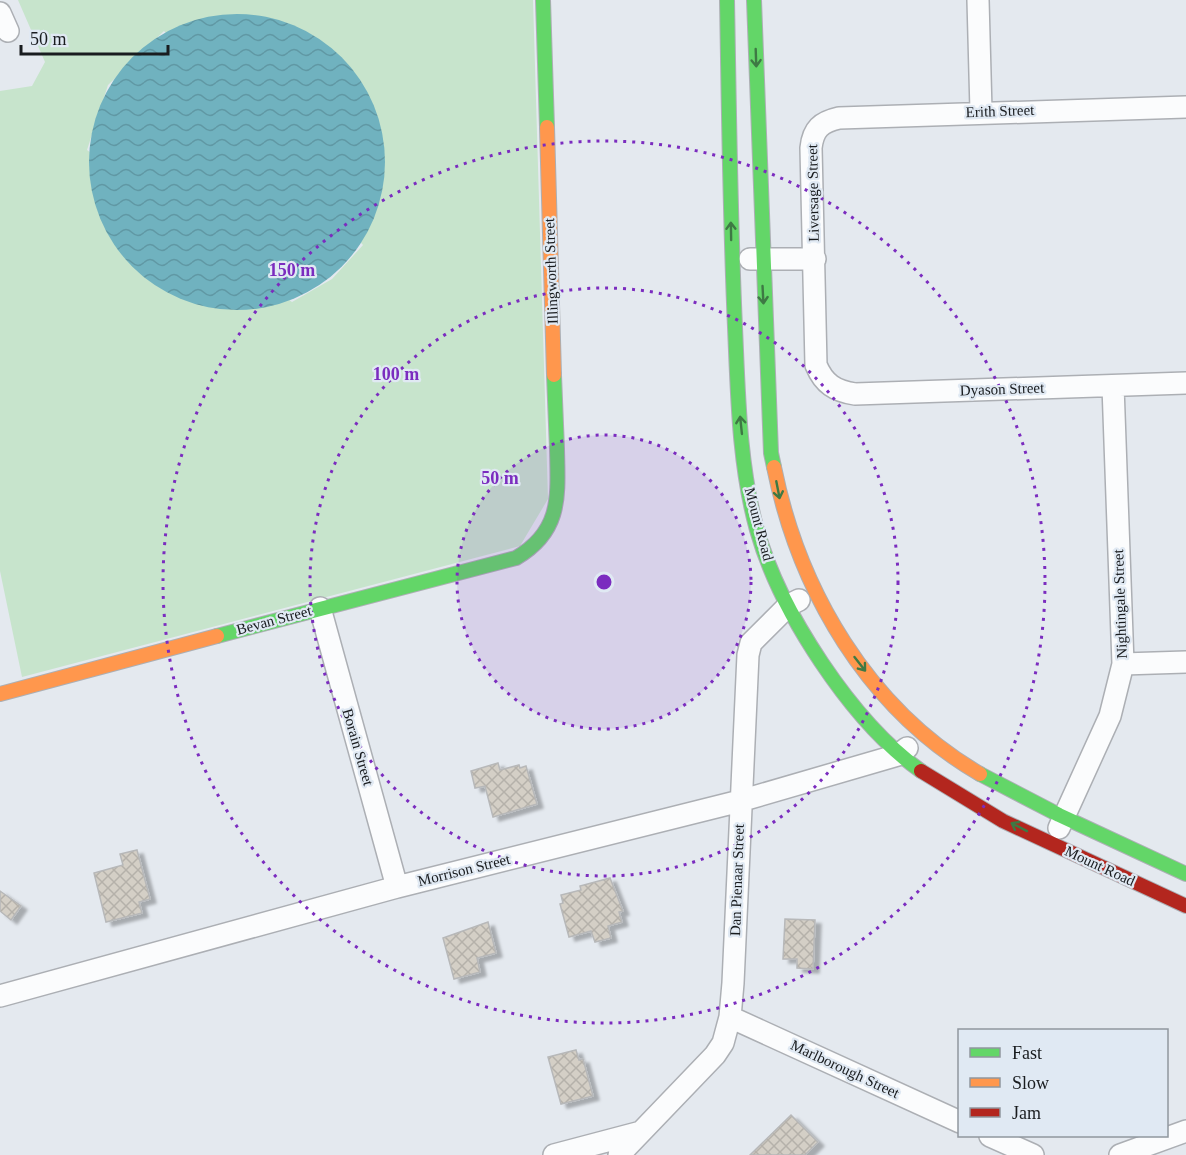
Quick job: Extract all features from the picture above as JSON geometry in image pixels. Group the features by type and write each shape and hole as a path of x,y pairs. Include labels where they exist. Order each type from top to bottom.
{"main road":[{"name":"Illingworth Street","path":"543,0 558,490 553,521 543,538"},
{"name":"Mount Road","path":"727,0 732,261 740,422 748,483 766,556 789,605 807,640 831,676 898,755 967,800 1051,844 1186,906"},
{"name":"Mount Road","path":"754,0 771,453 781,507 812,593 834,630 862,667 924,736 984,776 1065,819 1186,874"},
{"name":"Bevan Street","path":"0,694 516,558 529,551 543,538"}],"street":[{"path":"978,0 981,111"},
{"name":"Erith Street","path":"816,128 826,121 838,118 981,111 1186,107"},
{"name":"Liversage Street","path":"816,128 811,147 816,365 822,379"},
{"name":"Liversage Street","path":"732,261 762,258 815,259"},
{"name":"Dyason Street","path":"822,379 842,392 855,394 1186,383"},
{"name":"Nightingale Street","path":"1051,844 1065,819 1110,716 1123,664 1113,386"},
{"name":"Dan Pienaar Street","path":"618,1155 715,1055 723,1043 730,1017 748,655 751,643 789,605 812,593"},
{"name":"Borain Street","path":"320,608 397,887"},
{"path":"1123,664 1186,662"},
{"name":"Morrison Street","path":"0,996 397,887 740,801 898,755 924,736"},
{"name":"Marlborough Street","path":"730,1017 958,1121"},
{"path":"1120,1155 1186,1131"},
{"path":"554,1155 641,1132"},
{"path":"992,1137 1033,1155"}],"green space":[{"path":"18,0 533,0 548,499 520,546 22,677 0,571 0,91 32,86 45,62","holes":["164,31 363,245 332,279 292,302 87,150 108,85"]}],"water":[{"path":"222,14 252,14 280,20 307,31 331,47 352,68 368,92 379,119 385,147 383,191 368,232 352,256 331,277 307,293 280,304 252,310 222,310 194,304 167,293 143,277 122,256 106,232 95,205 89,177 89,147 95,119 106,92 122,68 143,47 167,31 194,20"}],"building":[{"path":"498,763 500,770 519,765 520,768 526,766 537,804 493,817 485,786 475,788 471,771"},
{"path":"137,850 150,899 139,902 142,913 106,922 94,873 123,865 120,854"},
{"path":"610,878 623,911 619,912 622,922 608,926 611,938 595,942 591,931 569,937 560,904 563,903 561,895 581,890 580,886"},
{"path":"0,891 21,906 11,920 0,911"},
{"path":"785,919 815,920 813,969 797,968 797,959 783,959"},
{"path":"488,922 496,953 477,958 480,972 454,979 443,938"},
{"path":"576,1050 579,1060 583,1059 593,1096 561,1104 548,1057"},
{"path":"791,1115 818,1142 805,1155 750,1155"}],"traffic: fast":[{"path":"543,0 547,127"},
{"path":"727,0 732,245 739,404 746,480 757,530 783,595 822,663 870,724 895,750 921,771"},
{"path":"754,0 771,453 774,467"},
{"path":"217,636 516,558 531,547 542,536 549,524 557,497 554,375"},
{"path":"980,774 1059,815 1186,874"}],"traffic: slow":[{"path":"547,127 554,375"},
{"path":"774,467 785,513 801,558 844,643 872,681 904,716 940,747 980,774"},
{"path":"0,694 217,636"}],"traffic: jam":[{"path":"921,771 1003,821 1186,906"}]}
